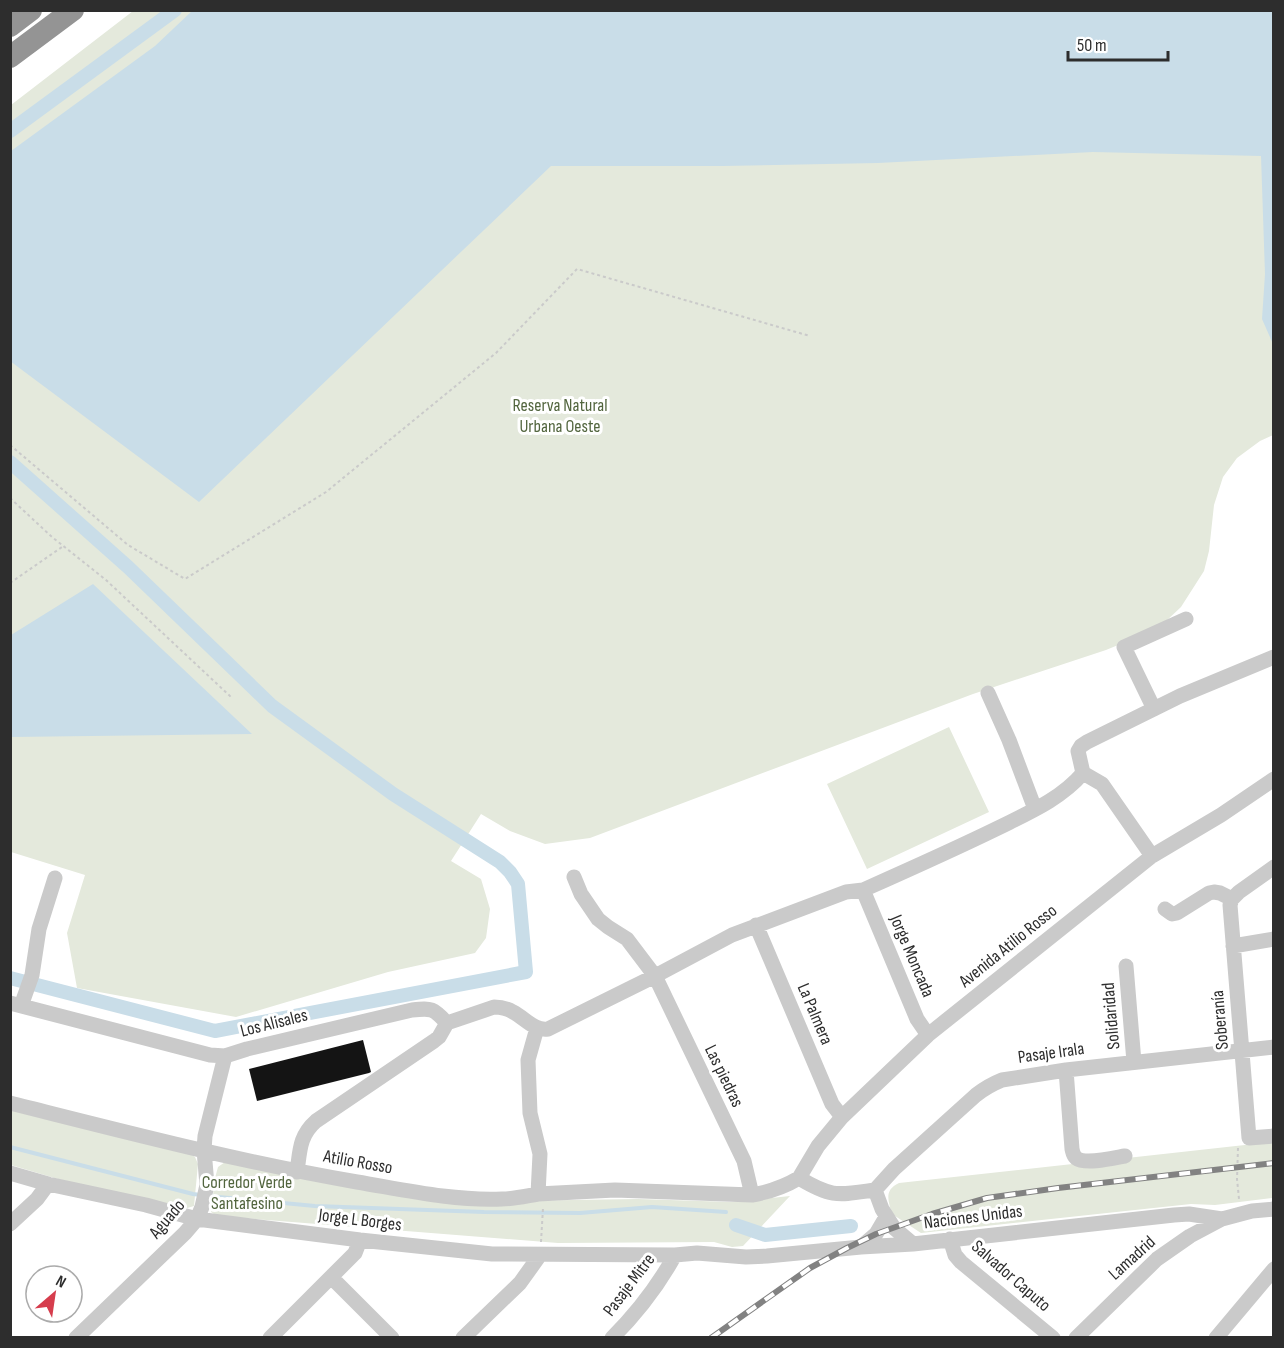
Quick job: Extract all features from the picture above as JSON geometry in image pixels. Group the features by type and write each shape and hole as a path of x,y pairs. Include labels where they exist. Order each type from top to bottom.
{"highway":[{"path":"10,26 31,10"},
{"path":"10,57 72,10"}],"street":[{"path":"1154,709 1124,647 1186,619"},
{"path":"1152,856 1102,784 1083,773 1078,750 1081,746 1180,696 1274,657"},
{"path":"988,693 1009,740 1035,809"},
{"path":"297,1172 302,1139 308,1128 434,1041 447,1023 494,1007 502,1007 514,1012 537,1028 548,1029 732,935 846,892 863,891 978,837 1035,809 1073,785 1083,773"},
{"name":"Avenida Atilio Rosso","path":"800,1178 818,1146 842,1118 928,1035 1152,856 1221,815 1274,779"},
{"path":"1165,909 1172,914 1177,913 1214,892 1232,899 1274,867"},
{"name":"Las piedras","path":"574,877 581,894 598,919 627,939 655,976 744,1161 752,1195"},
{"path":"16,1005 29,982 39,929 55,878"},
{"name":"Jorge Moncada","path":"863,891 917,1019 928,1035"},
{"name":"Soberanía","path":"1232,899 1230,905 1249,1138"},
{"name":"La Palmera","path":"756,925 832,1104 842,1118"},
{"path":"1233,945 1274,939"},
{"name":"Solidaridad","path":"1126,966 1134,1062"},
{"name":"Los Alisales","path":"16,1005 210,1055 225,1056 247,1048 412,1010 432,1009 447,1023"},
{"path":"537,1028 528,1060 530,1113 540,1154 540,1200"},
{"name":"Pasaje Irala","path":"875,1190 894,1169 986,1087 1002,1080 1066,1070 1274,1047"},
{"name":"Aguado","path":"76,1338 185,1233 200,1213 207,1185 205,1136 225,1056"},
{"path":"1066,1070 1074,1155 1084,1162 1125,1156"},
{"name":"Atilio Rosso","path":"10,1103 297,1172 461,1198 540,1200 615,1190 752,1195 769,1192 800,1178"},
{"path":"1249,1138 1274,1136"},
{"name":"Jorge L Borges","path":"10,1173 48,1184 146,1205 360,1240 492,1254 675,1256"},
{"path":"800,1178 816,1189 830,1194 841,1195 875,1190 886,1217 894,1228 913,1244"},
{"path":"10,1224 37,1199 48,1184"},
{"name":"Naciones Unidas","path":"675,1256 697,1253 746,1257 767,1256 913,1244 1174,1215 1189,1214 1222,1219 1252,1211 1274,1209"},
{"path":"861,1247 876,1234 886,1217"},
{"name":"Lamadrid","path":"1076,1338 1157,1260 1190,1236 1222,1219"},
{"name":"Salvador Caputo","path":"950,1239 955,1255 961,1262 1053,1338"},
{"path":"270,1338 355,1253 360,1240"},
{"path":"463,1338 520,1283 540,1255"},
{"name":"Pasaje Mitre","path":"612,1338 640,1308 664,1276 675,1256"},
{"path":"1216,1338 1274,1269"},
{"path":"331,1277 392,1338"}],"path":[{"path":"10,445 129,545 185,579 326,492 496,353 578,269 810,336"},
{"path":"10,498 63,546 106,580 231,697"},
{"path":"10,583 63,546"},
{"path":"1238,1194 1238,1146 1249,1138"},
{"path":"540,1200 543,1229"}],"green space":[{"name":"Reserva Natural Urbana Oeste","path":"133,11 1273,11 1273,435 1260,441 1237,458 1223,477 1214,505 1209,551 1204,571 1181,607 1164,623 1140,636 1106,650 973,694 590,838 545,844 510,831 481,814 451,861 481,879 490,909 486,938 475,953 388,972 236,1017 77,988 67,933 85,875 11,852 11,105"},
{"path":"949,727 989,812 867,869 827,784"},
{"name":"Corredor Verde Santafesino","path":"10,1107 188,1152 195,1157 198,1164 194,1206 184,1209 58,1179 11,1165"},
{"path":"1273,1142 1273,1198 1215,1205 1191,1204 921,1233 892,1214 888,1196 891,1189 899,1183"},
{"name":"Corredor Verde Santafesino","path":"225,1162 439,1202 638,1199 732,1202 790,1196 743,1246 732,1247 714,1242 558,1243 217,1216 211,1212 215,1178 218,1167"}],"water":[{"path":"192,11 1273,11 1273,344 1262,319 1265,274 1261,156 1093,152 878,163 551,166 199,502 10,361 11,151 155,46"},
{"path":"93,584 252,734 11,737 11,635"}],"building":[{"path":"363,1040 371,1072 257,1101 249,1069"}],"waterway":[{"path":"10,131 175,10"},
{"path":"10,462 128,567 272,706 393,794 500,862 518,884 526,972 215,1031 10,978"},
{"path":"10,1147 201,1195"},
{"path":"208,1196 315,1206 484,1212 580,1213 652,1207 726,1212"},
{"path":"736,1225 765,1235 851,1226"}],"railway":[{"path":"711,1338 810,1268 876,1234 932,1214 987,1198 1274,1163"}]}
